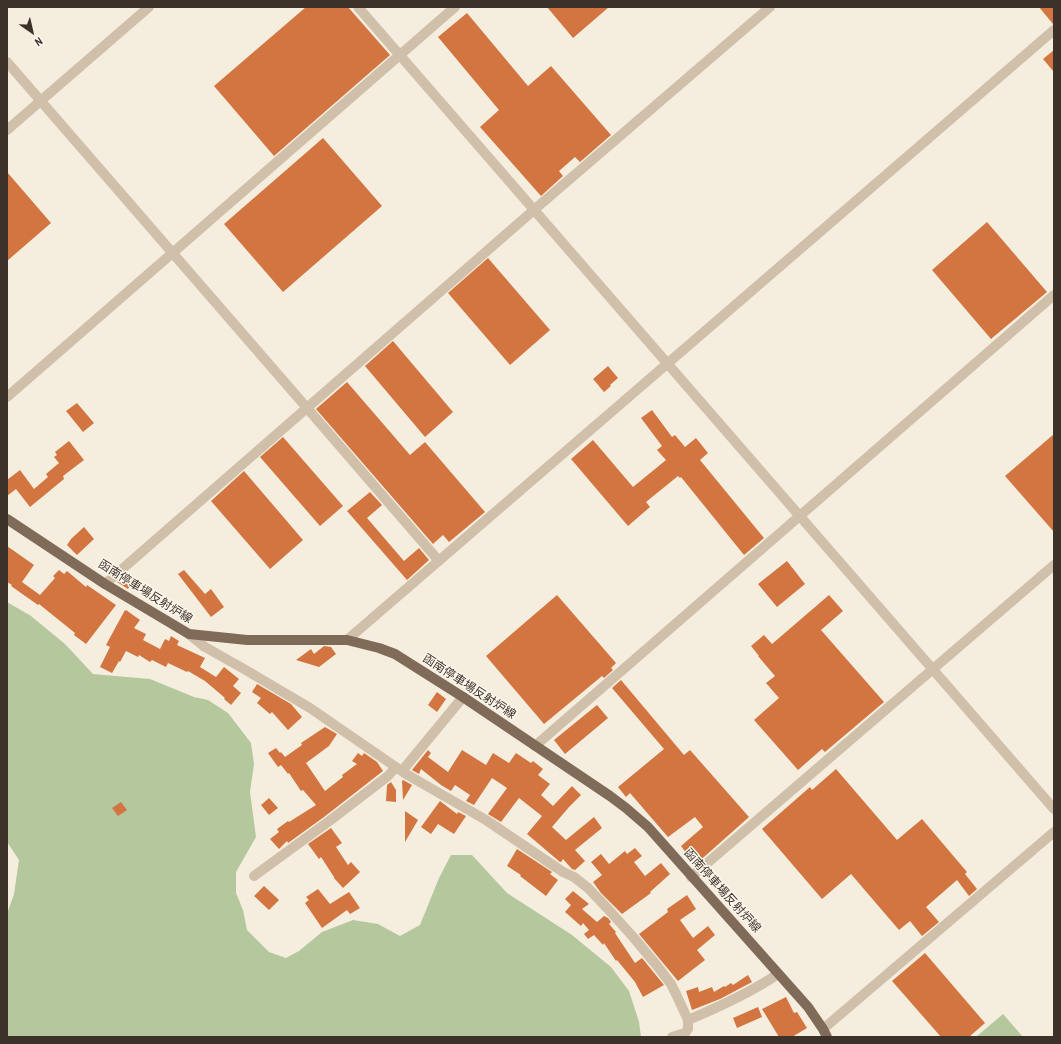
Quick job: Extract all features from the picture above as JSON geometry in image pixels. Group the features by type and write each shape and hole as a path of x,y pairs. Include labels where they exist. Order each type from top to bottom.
{"main road":[{"name":"函南停車場反射炉線","path":"7,519 105,584 189,634 247,640 347,640 379,648 395,654 536,746 626,808 648,827 808,1007 825,1033"}],"street":[{"path":"7,130 149,7"},
{"path":"358,7 1054,809"},
{"path":"7,397 455,7"},
{"path":"105,584 770,7"},
{"path":"347,640 1054,30"},
{"path":"7,62 439,561"},
{"path":"536,746 1054,295"},
{"path":"691,877 1054,565"},
{"path":"189,634 205,647 310,708 399,769 486,820 563,872 574,877 588,888 634,938 671,984 688,1020 688,1029 685,1033 672,1037"},
{"path":"254,876 399,769 463,697"},
{"path":"825,1033 1054,832"},
{"path":"688,1020 722,1006 762,985 778,974"}],"green space":[{"path":"7,602 31,616 65,644 93,674 150,679 194,697 208,700 228,713 251,743 254,764 250,792 256,837 236,872 236,893 243,910 247,930 269,952 286,958 299,951 322,932 353,920 378,924 400,936 420,925 439,878 451,855 472,855 507,893 572,935 611,967 629,991 639,1022 641,1037 7,1037 7,914 14,894 19,860 7,842"},
{"path":"1003,1014 1023,1037 976,1037"}],"building":[{"path":"306,7 348,7 390,55 274,156 214,86"},
{"path":"547,7 609,7 573,38"},
{"path":"1039,7 1054,7 1054,24 1053,24"},
{"path":"467,13 528,86 551,66 611,135 580,162 575,157 559,171 563,176 541,196 480,127 499,110 438,37"},
{"path":"1054,50 1054,72 1043,59"},
{"path":"323,138 382,206 283,292 224,224"},
{"path":"7,172 51,223 7,261"},
{"path":"987,222 1047,292 991,339 932,270"},
{"path":"488,258 550,330 510,365 448,293"},
{"path":"393,341 453,412 425,437 365,366"},
{"path":"608,366 618,378 604,392 593,379"},
{"path":"347,382 410,455 425,442 485,512 449,542 443,535 433,544 316,409"},
{"path":"77,403 94,423 83,432 66,411"},
{"path":"652,410 672,437 675,435 685,447 696,438 708,453 700,460 764,538 744,555 681,477 680,478 678,476 646,502 650,507 628,526 571,459 593,440 633,487 666,460 657,450 662,446 641,418"},
{"path":"1054,434 1054,532 1005,476"},
{"path":"283,437 343,506 320,526 260,457"},
{"path":"69,441 84,460 63,476 64,479 30,507 16,489 7,496 7,480 20,470 34,489 48,477 46,474 59,463 54,457 57,455 55,452"},
{"path":"244,471 303,540 270,569 211,501"},
{"path":"370,492 382,505 367,518 404,561 419,548 429,560 407,580 347,511"},
{"path":"84,527 94,539 77,555 67,545 71,539"},
{"path":"7,546 34,565 22,582 40,595 55,578 53,576 59,570 64,574 67,571 86,587 87,585 116,605 86,644 74,635 75,633 39,604 38,605 7,582"},
{"path":"787,561 805,584 777,607 758,584"},
{"path":"184,570 205,594 211,589 224,607 211,617 178,574"},
{"path":"126,574 134,579 128,589 117,582"},
{"path":"557,595 616,663 611,668 613,670 604,678 602,676 544,724 486,656"},
{"path":"829,595 843,611 821,630 884,702 825,752 822,749 798,770 754,720 779,698 766,683 775,676 751,646 764,635 772,644"},
{"path":"125,610 140,620 134,628 146,634 143,640 160,649 165,639 169,641 171,636 179,641 177,645 205,658 200,667 216,677 224,667 239,679 233,686 241,693 231,705 205,681 188,671 187,672 168,663 166,667 152,660 150,662 139,655 138,657 126,651 112,673 100,667 110,647 106,645"},
{"path":"324,646 331,647 336,654 319,667 296,660 311,649 314,654"},
{"path":"621,680 684,755 690,750 749,817 695,865 681,846 703,827 695,817 668,837 630,793 626,797 618,787 664,749 612,688"},
{"path":"257,684 291,704 302,717 288,730 272,712 270,714 257,703 261,698 252,692"},
{"path":"437,692 446,699 437,712 428,705"},
{"path":"597,705 608,718 565,754 554,740"},
{"path":"325,727 337,734 329,746 306,763 325,791 343,777 342,775 357,764 352,761 358,753 362,756 364,753 377,762 383,771 324,817 288,843 287,841 279,849 270,839 279,832 277,829 316,805 303,790 301,791 289,773 288,774 281,765 278,767 268,753 276,748 285,757 302,745 301,743"},
{"path":"428,750 431,753 428,757 448,772 462,750 486,765 493,753 509,763 516,753 531,763 533,761 543,769 538,775 550,784 541,795 553,806 572,786 581,795 552,827 566,840 594,817 602,828 575,850 585,861 575,870 572,869 563,859 560,862 527,834 542,816 519,798 501,822 488,814 507,788 492,778 474,805 466,801 470,795 455,785 451,791 421,769 419,774 412,770"},
{"path":"836,769 897,840 922,819 967,872 965,874 977,889 969,896 957,880 926,907 939,922 922,936 910,921 899,930 851,874 822,899 762,829 810,787 812,790"},
{"path":"403,780 412,785 403,800 402,781"},
{"path":"391,782 396,790 396,802 386,801 387,785"},
{"path":"269,798 278,808 269,815 261,805"},
{"path":"440,801 457,814 458,812 466,816 454,834 438,824 431,834 421,827"},
{"path":"121,802 127,810 118,816 112,808"},
{"path":"405,811 418,820 405,842"},
{"path":"331,828 342,843 336,847 348,865 351,862 360,872 343,888 334,878 321,857 319,859 308,844"},
{"path":"635,848 642,856 634,862 645,876 661,863 670,874 650,892 651,893 622,914 601,893 593,882 602,875 591,862 601,854 609,864 625,851 627,854"},
{"path":"517,849 552,872 550,874 558,880 546,896 520,876 521,875 507,866"},
{"path":"264,886 279,900 269,910 254,896"},
{"path":"318,889 330,904 349,892 360,908 350,914 347,910 322,928 305,903 309,900 306,897"},
{"path":"573,891 589,904 582,909 597,922 604,916 608,918 611,922 609,924 616,932 615,933 635,963 642,958 664,985 643,997 635,982 617,960 616,961 604,943 603,945 594,935 588,939 584,934 589,930 583,923 581,926 565,912 571,905 565,899"},
{"path":"687,895 696,909 680,920 693,938 708,926 715,935 697,950 705,960 678,981 639,934 668,912 667,909"},
{"path":"925,953 985,1023 969,1037 941,1037 892,981"},
{"path":"748,975 752,982 720,999 692,1010 686,991 698,987 699,992 712,987 714,992 731,983 733,985"},
{"path":"786,997 794,1013 797,1012 807,1028 792,1037 779,1037 762,1009"},
{"path":"758,1007 762,1017 737,1028 733,1018"}]}
